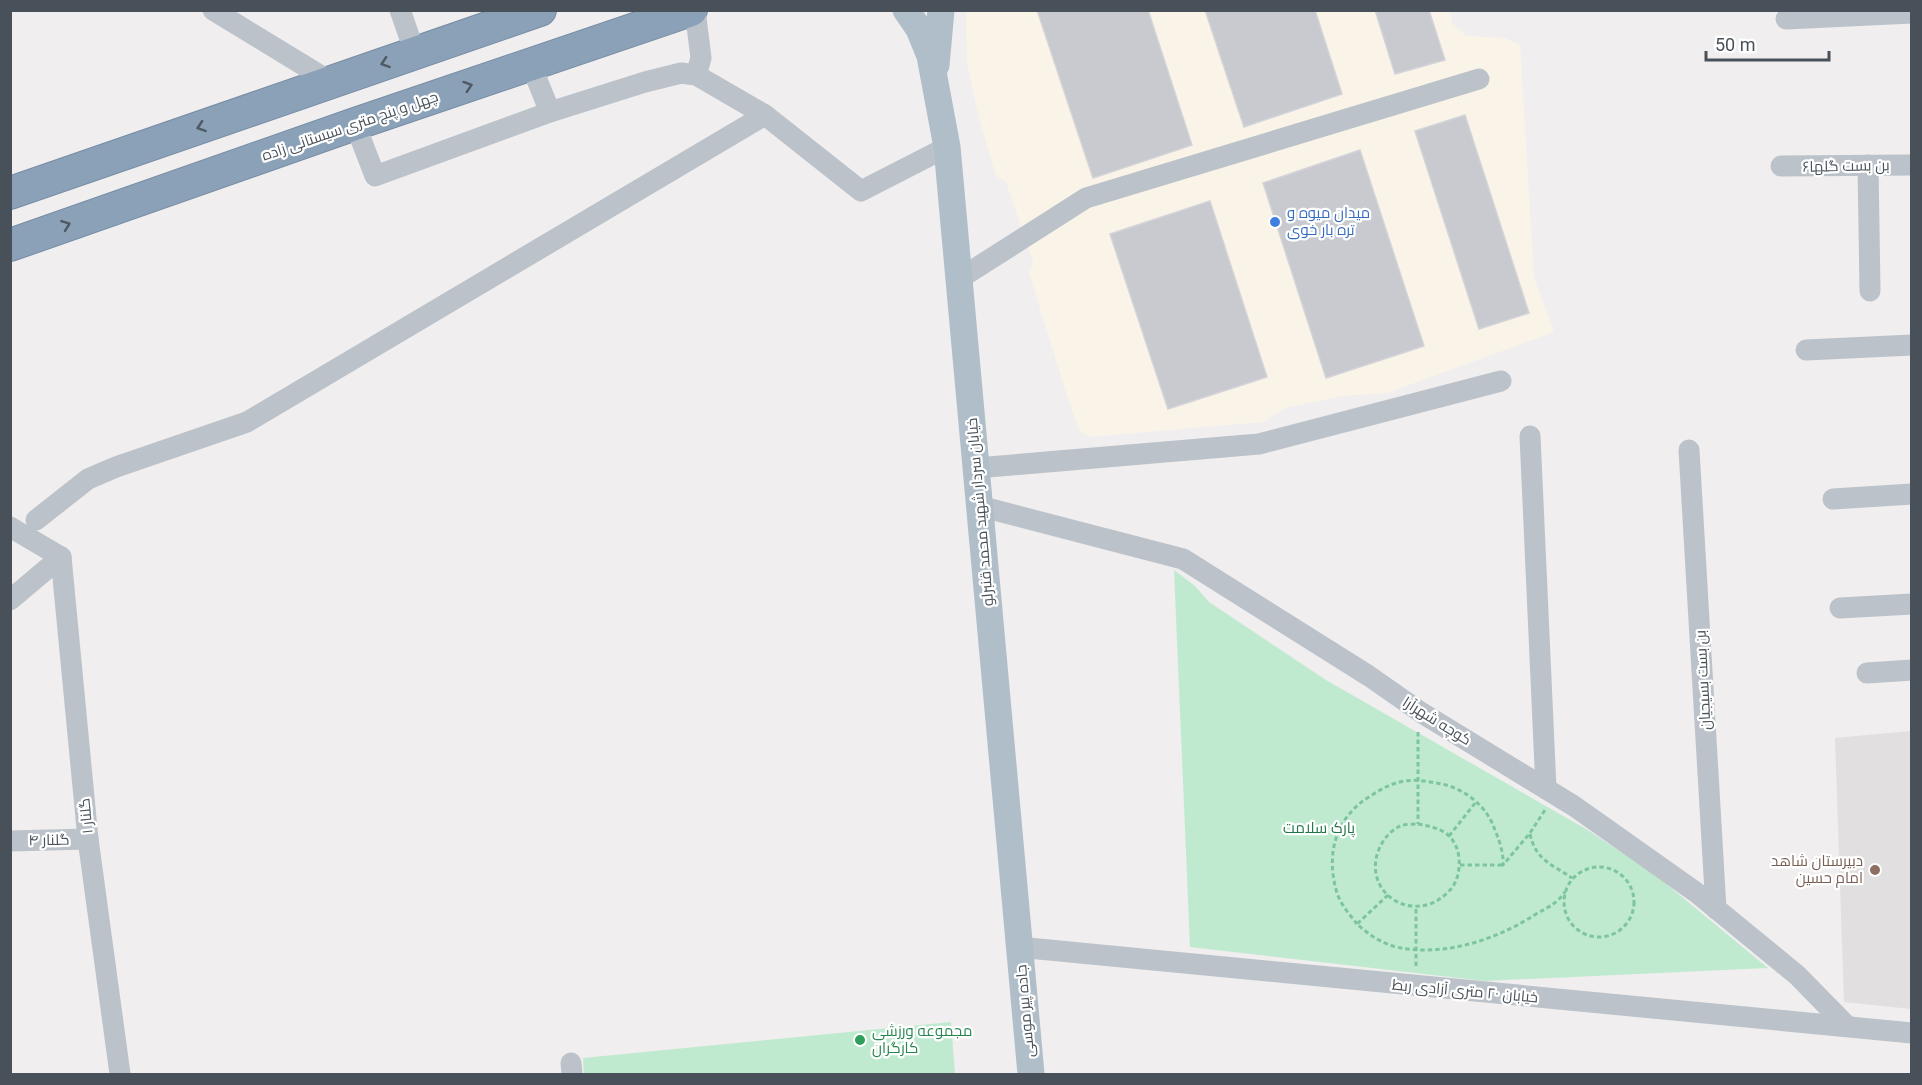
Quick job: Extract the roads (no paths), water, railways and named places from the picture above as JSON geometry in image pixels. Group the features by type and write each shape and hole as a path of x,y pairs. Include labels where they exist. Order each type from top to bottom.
{"highway":[{"path":"10,193 540,10"},
{"name":"چهل و پنج متری سیستانی زاده","path":"10,245 355,124 693,10"}],"main road":[{"path":"906,10 919,29 930,56 935,78"},
{"path":"935,78 941,10"},
{"name":"خیابان سردار شهید محمد قنبرلو","path":"935,78 947,147 1018,947"},
{"name":"جاده پیر موسی","path":"1018,947 1031,1074"}],"street":[{"path":"213,10 331,82"},
{"path":"400,10 415,53"},
{"path":"693,10 701,58 696,75"},
{"path":"1786,19 1911,13"},
{"path":"531,65 550,112"},
{"path":"355,124 375,176 550,112 645,81 681,73 696,75 765,115 861,191 947,147"},
{"path":"959,279 1086,198 1479,79"},
{"path":"36,520 88,479 116,466 247,422 765,115"},
{"path":"1868,165 1870,291"},
{"name":"بن بست گلها۶","path":"1781,166 1911,165"},
{"path":"1806,350 1911,345"},
{"path":"976,468 1259,444 1501,381"},
{"path":"1530,436 1551,791"},
{"name":"بن بست بسیجیان","path":"1689,450 1716,909"},
{"path":"1833,499 1911,494"},
{"name":"کوچه شهرآرا","path":"979,506 1183,559 1551,791 1660,867 1797,975 1847,1026"},
{"path":"10,526 61,557 10,600"},
{"name":"۱ گلنار","path":"61,557 88,839 120,1074"},
{"path":"1840,608 1911,604"},
{"path":"1867,673 1911,670"},
{"name":"گلنار ۴","path":"10,841 88,839"},
{"name":"خیابان ۲۰ متری آزادی ربط","path":"1018,947 1911,1033"}],"place":[{"name":"میدان میوه و تره بار خوی","path":"1275,222"},
{"name":"دبیرستان شاهد امام حسین","path":"1875,870"},
{"name":"مجموعه ورزشی کارگران","path":"860,1040"}],"park label":[{"name":"پارک سلامت","path":"1319,828"}]}
